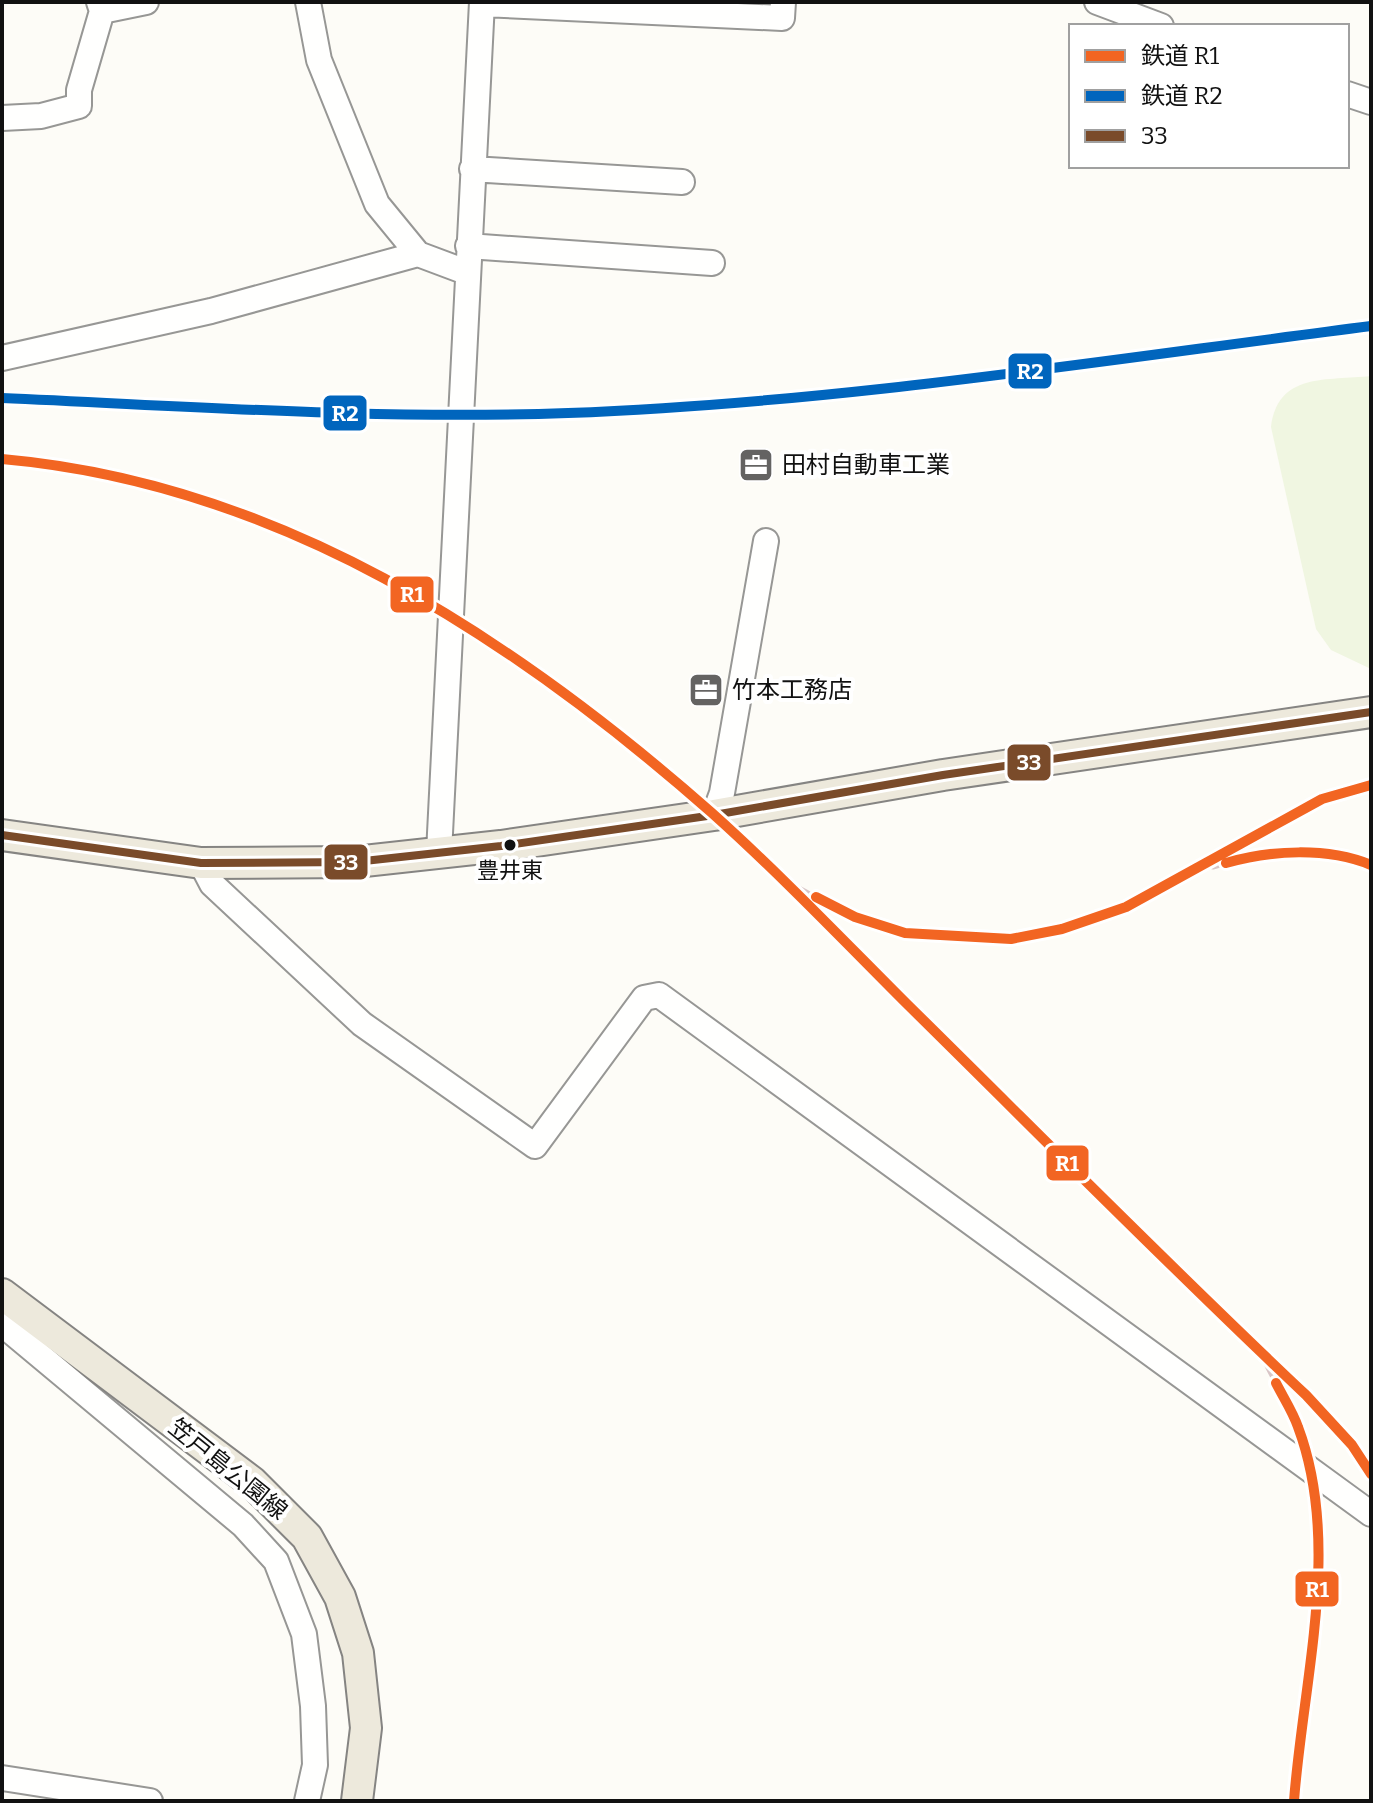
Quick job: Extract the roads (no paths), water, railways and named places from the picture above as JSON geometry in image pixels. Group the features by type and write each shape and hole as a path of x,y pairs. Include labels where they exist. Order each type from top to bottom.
{"main road":[{"path":"2,835 201,863 355,862 714,815 943,775 1371,712"},
{"name":"笠戸島公園線","path":"2,1294 252,1482 307,1537 340,1597 358,1653 366,1728 357,1801"}],"street":[{"path":"2,118 41,116 79,106 79,90 101,7 146,2"},
{"path":"308,2 319,60 377,204 418,254 466,272"},
{"path":"439,853 482,3 782,18 783,2"},
{"path":"1097,2 1156,24"},
{"path":"1349,95 1371,102"},
{"path":"472,169 682,182"},
{"path":"468,246 712,263"},
{"path":"2,358 211,311 418,254"},
{"path":"714,815 722,793 766,541"},
{"path":"201,863 212,884 296,966 362,1024 535,1146 644,998 659,995 1371,1514"},
{"path":"2,1324 243,1525 276,1561 304,1634 313,1706 315,1765 307,1801"},
{"path":"2,1778 150,1801"}],"railway":[{"path":"2,459 103,474 200,499 294,535 384,578 471,629 554,686 635,748 762,859 1306,1395 1352,1445 1371,1474"},
{"path":"797,887 849,915 888,929 957,939 1028,936 1063,929 1128,906 1276,824 1371,785"},
{"path":"1213,867 1252,857 1292,852 1332,854 1371,865"},
{"path":"1266,1364 1297,1424 1310,1466 1317,1511 1316,1610 1294,1801"}],"rail line":[{"name":"R2","path":"2,398 426,415 669,408 870,390 1371,326"},
{"name":"R1","path":"2,459 103,474 200,499 294,535 384,578 471,629 554,686 635,748 762,859 1306,1395 1352,1445 1371,1474"},
{"name":"R1","path":"816,897 855,917 905,933 1011,939 1062,929 1126,907 1322,799 1371,785"},
{"name":"R1","path":"1226,863 1261,855 1299,852 1336,855 1371,865"},
{"name":"R1","path":"1276,1383 1298,1427 1311,1472 1317,1518 1316,1612 1294,1801"}],"place":[{"name":"田村自動車工業","path":"756,465"},
{"name":"竹本工務店","path":"706,690"},
{"name":"豊井東","path":"510,845"}]}
